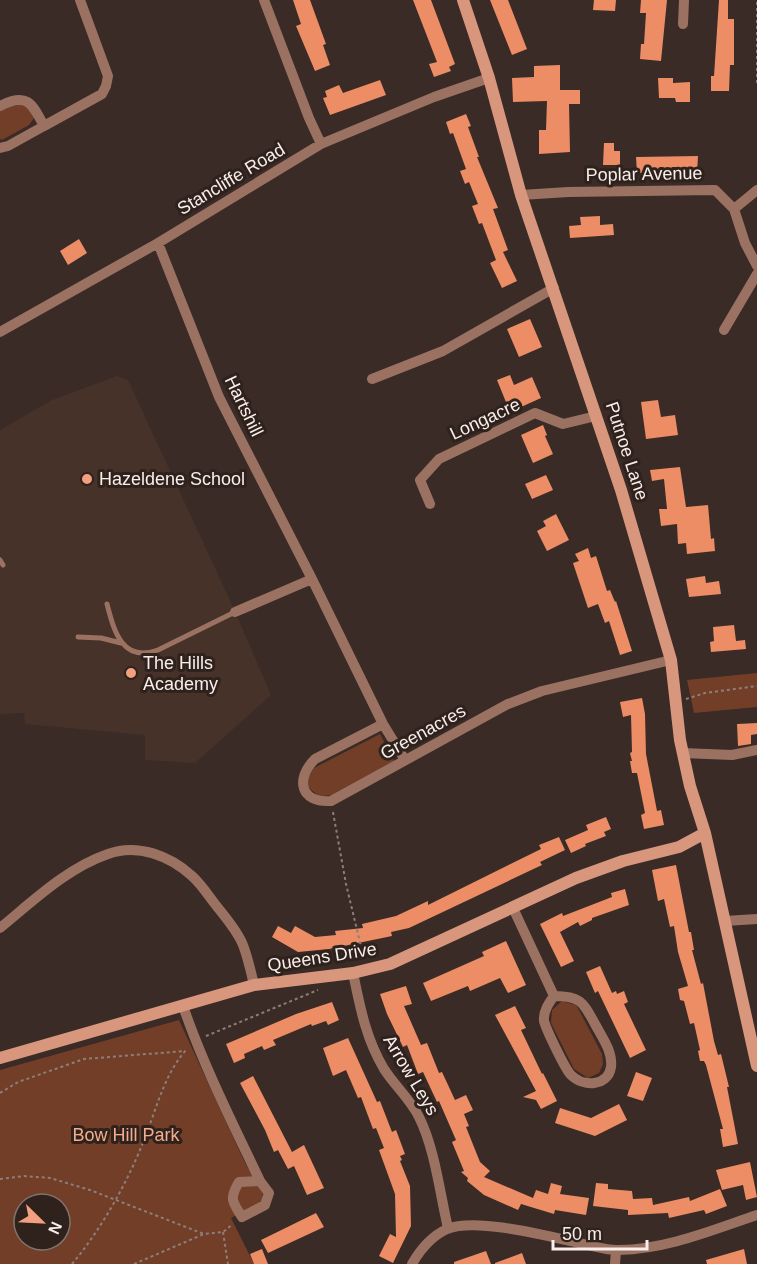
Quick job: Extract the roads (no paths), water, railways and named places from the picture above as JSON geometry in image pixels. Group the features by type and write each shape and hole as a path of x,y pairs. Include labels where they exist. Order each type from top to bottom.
{"street":[{"path":"0,148 8,146 102,93 106,86 108,75 80,0"},
{"path":"264,0 321,144"},
{"name":"Putnoe Lane","path":"463,0 489,78 521,195 624,500 671,660 683,753 705,833 757,1066"},
{"path":"683,24 684,0"},
{"name":"Stancliffe Road","path":"0,332 158,243 321,144 434,97 489,78"},
{"path":"0,106 12,100 24,99 34,106 44,126"},
{"name":"Poplar Avenue","path":"521,195 715,190 734,209"},
{"path":"757,190 734,209 745,243 757,266"},
{"name":"Hartshill","path":"158,243 219,397 383,724 405,760"},
{"path":"723,330 757,274"},
{"path":"372,379 443,351 554,288"},
{"name":"Longacre","path":"430,504 420,480 439,459 535,413 563,424 596,416"},
{"path":"235,612 312,579"},
{"name":"Greenacres","path":"383,724 315,759 302,778 304,790 313,799 331,801 508,704 533,695 671,660"},
{"path":"683,753 732,755 757,750"},
{"name":"Queens Drive","path":"0,1058 254,985 353,973 390,964 576,878 623,861 679,847 705,833"},
{"path":"0,928 82,865 110,853 132,850 156,853 176,863 193,877 234,928 244,946 254,985"},
{"path":"513,908 554,996"},
{"path":"725,921 757,920"},
{"name":"Arrow Leys","path":"353,973 364,1025 372,1046 386,1071 419,1118 429,1143 448,1228"},
{"path":"554,996 569,996 578,999 586,1008 609,1050 611,1069 604,1080 595,1084 588,1083 570,1075 544,1022 545,1010 554,996"},
{"path":"183,1006 218,1093 260,1181 269,1193 265,1205 242,1217 233,1203 232,1194 239,1182 260,1181"},
{"path":"412,1264 420,1250 436,1235 448,1228 468,1225 517,1229 616,1251 655,1248 757,1215"},
{"path":"615,1264 616,1251"}],"lane":[{"path":"107,604 112,625 121,643"},
{"path":"78,637 102,638 121,643 138,654 148,654 235,612"}],"place":[{"name":"Hazeldene School","path":"87,479"},
{"name":"The Hills Academy","path":"131,673"}],"park label":[{"name":"Bow Hill Park","path":"126,1135"}]}
